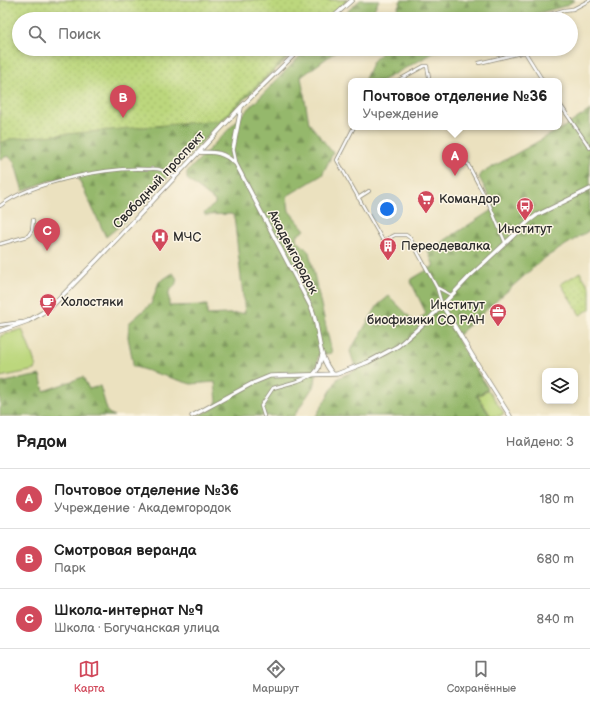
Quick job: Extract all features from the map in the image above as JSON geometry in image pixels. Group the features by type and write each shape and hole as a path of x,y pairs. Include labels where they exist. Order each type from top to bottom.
{"main road":[{"path":"339,12 352,0"},
{"name":"Свободный проспект","path":"0,331 28,321 52,306 241,107 293,56"},
{"path":"236,164 233,150 241,107"},
{"path":"198,152 218,152 227,156 236,164"},
{"name":"Академгородок","path":"236,164 312,309 322,352"},
{"path":"192,416 253,383 270,376 333,374 342,372 368,362 398,346 442,305 505,242 537,215 590,189"},
{"path":"442,305 510,416"},
{"path":"322,352 326,364 333,374"},
{"path":"313,375 318,369 322,352"}],"street":[{"path":"557,12 573,10 590,0"},
{"path":"479,63 504,56"},
{"path":"529,56 542,78"},
{"path":"402,78 424,66 427,66 429,77"},
{"path":"562,107 590,148"},
{"path":"352,130 337,160 382,239 385,240 395,235 406,235 410,238 437,288 442,305"},
{"path":"465,159 490,206 505,242"},
{"path":"0,206 18,195 51,182 107,171 134,168 161,169 175,177"},
{"path":"358,198 369,192"},
{"path":"0,244 28,236 32,230 33,220"},
{"path":"437,288 452,295"},
{"path":"0,321 2,325 28,321"},
{"path":"264,416 261,406 274,388 313,375"}],"green space":[{"path":"0,0 348,0 335,12 12,12 12,56 290,56 221,122 123,223 106,237 77,175 48,181 23,191 14,161 8,156 0,159"},
{"path":"0,0 347,0 334,12 12,12 12,56 288,56 220,120 11,139 0,143"},
{"path":"360,0 379,0 373,12 347,12"},
{"path":"401,0 575,0 565,6 543,12 399,12 397,9"},
{"path":"300,56 330,56 301,77 309,123 333,153 322,175 287,196 289,211 305,230 296,236 297,240 309,252 332,353 318,355 315,384 294,416 197,416 214,408 217,401 215,382 191,384 132,366 133,362 128,337 129,323 151,304 159,282 173,273 177,279 175,286 169,291 169,306 207,305 207,315 245,313 234,216 231,214 205,215 204,213 215,204 215,201 187,179 187,172"},
{"path":"378,56 428,56 387,78 365,78 373,61"},
{"path":"590,110 590,230 543,259 456,337 488,389 477,396 490,416 316,416 338,378 356,370 350,351 378,305 389,296 416,323 426,313 410,280 434,266 428,251 495,208 479,177 482,173 558,130 562,130 562,128"},
{"path":"580,272 590,288 590,309 580,315 561,284"},
{"path":"22,329 33,357 36,367 35,370 0,377 0,336"},
{"path":"40,375 44,391 83,377 89,389 100,386 108,413 115,416 0,416 0,383"},
{"path":"488,390 504,413 500,416 491,416 478,396"}],"place":[{"name":"Смотровая веранда","path":"123,118"},
{"name":"Почтовое отделение №36","path":"455,176"},
{"name":"Командор","path":"426,214"},
{"name":"Институт","path":"525,221"},
{"name":"Школа-интернат №9","path":"47,251"},
{"name":"МЧС","path":"160,252"},
{"name":"Переодевалка","path":"388,261"},
{"name":"Холостяки","path":"48,317"},
{"name":"Институт биофизики СО РАН","path":"498,327"}]}
